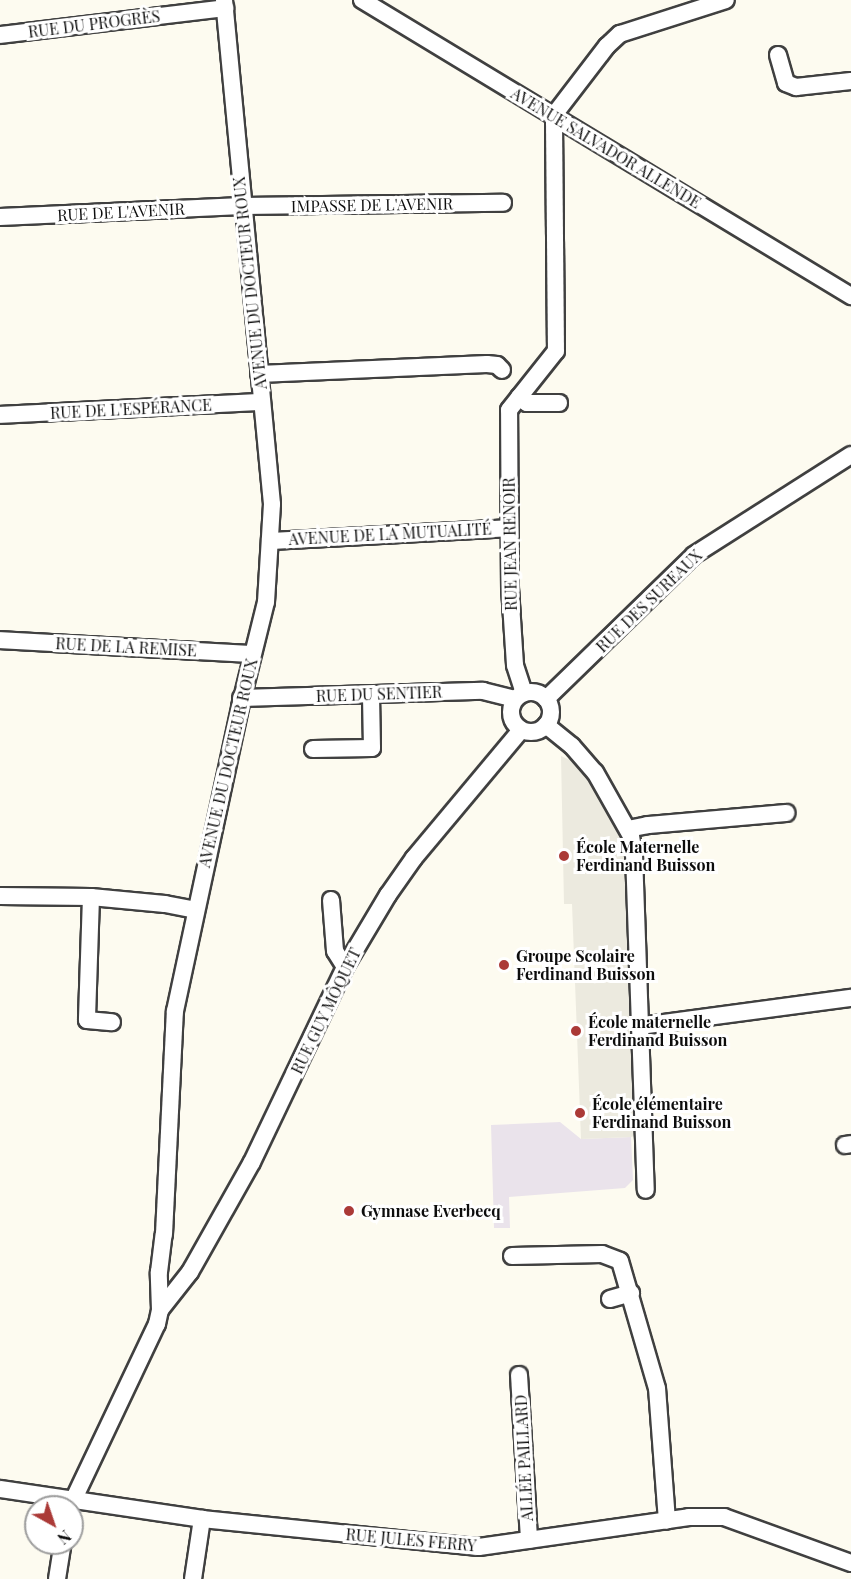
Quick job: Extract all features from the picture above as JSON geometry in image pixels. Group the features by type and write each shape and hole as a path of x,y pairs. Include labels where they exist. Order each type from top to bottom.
{"street":[{"name":"AVENUE SALVADOR ALLENDE","path":"362,0 851,296"},
{"path":"554,116 607,46 620,34 726,0"},
{"name":"RUE DU PROGRÈS","path":"0,35 224,4"},
{"name":"AVENUE DU DOCTEUR ROUX","path":"75,1495 157,1324 160,1310 160,1255 164,1234 175,1011 242,698 266,602 272,504 224,4"},
{"path":"778,55 786,83 796,87 851,81"},
{"name":"RUE JEAN RENOIR","path":"520,696 515,665 509,528 509,410 556,351 554,116"},
{"name":"IMPASSE DE L'AVENIR","path":"242,206 502,203"},
{"name":"RUE DE L'AVENIR","path":"0,217 242,206"},
{"path":"259,374 487,364 497,365 502,370"},
{"path":"519,397 527,403 559,403"},
{"name":"RUE DE L'ESPÉRANCE","path":"0,415 261,402"},
{"name":"RUE DES SUREAUX","path":"546,699 694,555 851,455"},
{"name":"AVENUE DE LA MUTUALITÉ","path":"270,541 509,528"},
{"name":"RUE DE LA REMISE","path":"0,640 252,654"},
{"name":"RUE DU SENTIER","path":"242,698 483,691 520,696"},
{"path":"536,693 546,699 551,712 546,725 535,732 521,730 511,716 520,696 536,693"},
{"path":"313,749 372,748 371,695"},
{"path":"546,725 573,746 595,772 628,829 634,854 646,1190"},
{"name":"RUE GUY MÔQUET","path":"160,1310 199,1258 268,1131 345,967 388,895 414,858 521,730"},
{"path":"628,829 648,825 786,813"},
{"path":"0,896 91,897 165,904 195,910"},
{"path":"91,897 87,1020 112,1022"},
{"path":"331,900 335,951 345,967"},
{"path":"640,1026 851,998"},
{"path":"512,1256 610,1255 620,1261 657,1388 667,1521"},
{"path":"610,1299 631,1293"},
{"name":"ALLÉE PAILLARD","path":"519,1375 529,1540"},
{"name":"RUE JULES FERRY","path":"0,1489 28,1495"},
{"name":"RUE JULES FERRY","path":"84,1505 479,1547 667,1521 724,1516 851,1563"},
{"path":"194,1579 202,1519"},
{"path":"57,1579 61,1555"}],"shaded area":[{"path":"561,756 570,760 591,781 623,839 632,1054 634,1136 631,1137 581,1139 572,904 564,904"},
{"path":"560,1122 581,1139 631,1137 633,1180 625,1188 509,1197 510,1228 494,1228 491,1125"}],"place":[{"name":"École Maternelle Ferdinand Buisson","path":"564,856"},
{"name":"Groupe Scolaire Ferdinand Buisson","path":"504,965"},
{"name":"École maternelle Ferdinand Buisson","path":"576,1031"},
{"name":"École élémentaire Ferdinand Buisson","path":"580,1113"},
{"name":"Gymnase Everbecq","path":"349,1211"}]}
